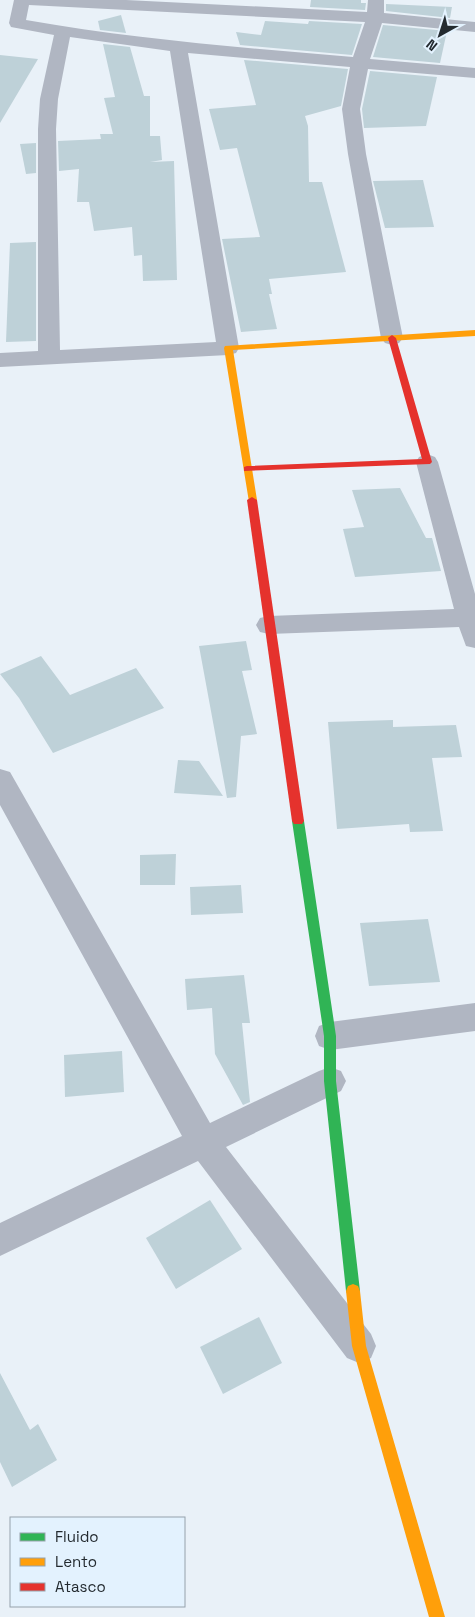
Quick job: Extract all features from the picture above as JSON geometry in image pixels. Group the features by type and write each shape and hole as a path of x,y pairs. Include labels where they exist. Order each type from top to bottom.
{"street":[{"path":"17,24 23,0 375,17 475,26"},
{"path":"269,625 473,625 392,338 357,154 351,108 360,62 375,17 376,0"},
{"path":"0,17 12,19 17,24 63,32 178,47 475,73"},
{"path":"49,357 47,129 49,99 63,32"},
{"path":"178,47 247,469 330,1036 330,1081 359,1346 437,1617"},
{"path":"0,360 475,333"},
{"path":"247,469 427,462"},
{"path":"0,780 203,1142 359,1346"},
{"path":"330,1036 475,1017"},
{"path":"0,1240 330,1081"}],"building":[{"path":"311,0 361,0 361,3 366,3 365,10 310,7"},
{"path":"386,4 452,7 450,18 386,11"},
{"path":"121,15 126,33 100,30 98,21"},
{"path":"265,21 308,24 309,21 362,24 352,55 240,45 236,32 261,35"},
{"path":"383,25 447,31 440,63 373,57"},
{"path":"103,44 130,47 144,96 150,96 150,136 160,136 162,160 150,162 174,161 177,280 143,281 142,255 134,256 132,227 94,231 89,202 77,202 79,169 59,171 58,141 101,139 100,134 113,134 104,98 115,97"},
{"path":"0,55 38,59 0,123"},
{"path":"244,60 348,69 341,106 305,116 308,126 309,182 322,182 346,272 269,279 272,294 269,294 277,329 241,332 222,239 260,237 237,148 220,150 209,109 256,105"},
{"path":"370,71 437,77 426,126 364,128 362,109"},
{"path":"36,143 36,173 26,174 20,144"},
{"path":"423,180 434,227 385,228 373,181"},
{"path":"36,242 36,341 6,342 10,243"},
{"path":"400,488 426,538 432,538 441,571 355,577 343,529 364,527 352,490"},
{"path":"246,641 252,670 242,671 257,734 241,736 236,797 227,798 199,646"},
{"path":"41,656 70,695 136,668 164,708 53,753 19,698 0,674"},
{"path":"393,720 393,727 456,725 462,757 432,758 443,831 410,832 409,824 337,829 328,722"},
{"path":"178,760 199,761 223,796 174,793"},
{"path":"176,854 175,885 140,885 140,855"},
{"path":"241,885 243,913 191,915 190,887"},
{"path":"428,919 440,982 369,986 360,923"},
{"path":"244,975 250,1023 242,1023 250,1102 243,1105 215,1054 212,1008 187,1010 185,979"},
{"path":"122,1051 124,1092 65,1097 64,1055"},
{"path":"210,1200 242,1249 176,1289 146,1238"},
{"path":"259,1317 282,1363 223,1394 200,1347"},
{"path":"0,1373 30,1430 38,1424 57,1460 12,1487 0,1462"}],"traffic: fast":[{"path":"298,821 330,1036 330,1081 353,1291"}],"traffic: slow":[{"path":"252,500 228,348 475,333"},
{"path":"353,1291 359,1346 437,1617"}],"traffic: jam":[{"path":"247,469 427,462 392,338"},
{"path":"252,500 298,821"}]}
